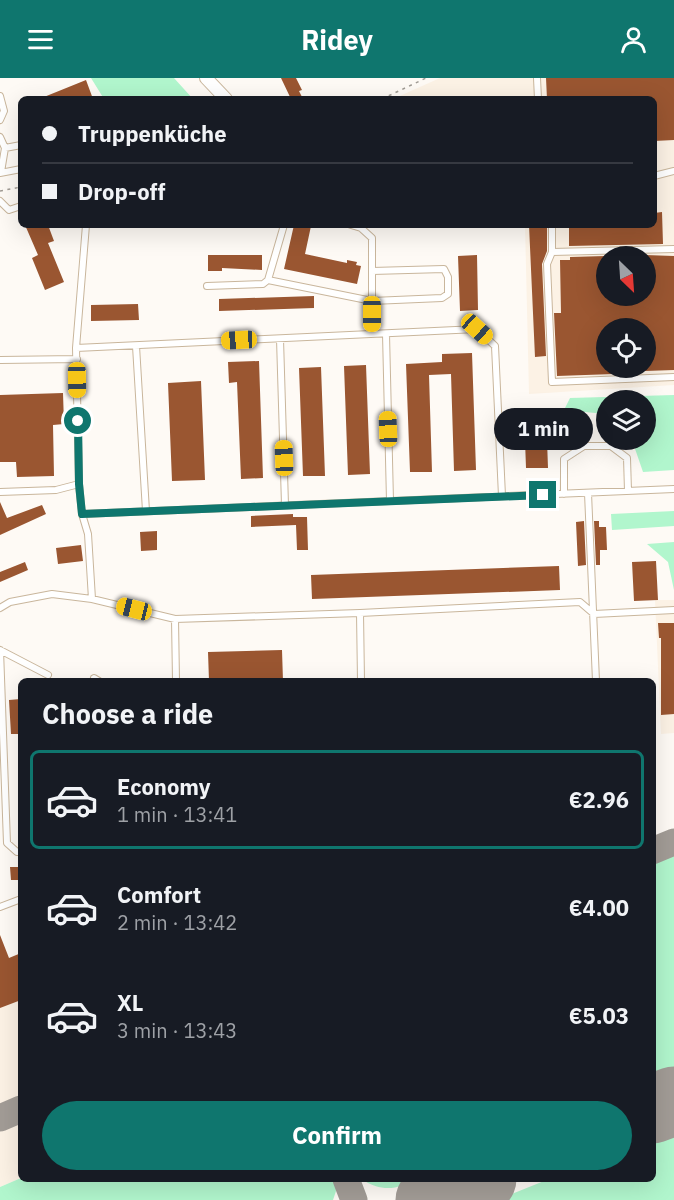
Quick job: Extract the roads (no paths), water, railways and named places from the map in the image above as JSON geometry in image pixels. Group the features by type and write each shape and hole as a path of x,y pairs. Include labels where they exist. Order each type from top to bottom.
{"street":[{"path":"206,78 223,96"}],"lane":[{"path":"537,78 538,96"},
{"path":"0,96 4,111 0,120"},
{"path":"0,137 5,148 0,173 18,170"},
{"path":"5,148 18,146"},
{"path":"657,175 674,171"},
{"path":"0,201 9,210 18,207"},
{"path":"86,228 76,348 79,484 82,514 88,534 92,598"},
{"path":"207,286 263,284 268,280 283,228"},
{"path":"361,228 372,238 372,334"},
{"path":"552,228 552,252 547,264 552,382 674,377"},
{"path":"552,252 674,249"},
{"path":"268,280 372,301 442,298 448,294 448,277 444,270 372,271"},
{"path":"76,348 477,329 495,346 502,496"},
{"path":"386,334 390,501"},
{"path":"280,339 285,506"},
{"path":"136,346 146,511"},
{"path":"0,360 77,359"},
{"path":"564,494 564,459 584,446 611,446 627,458 628,491"},
{"path":"0,492 56,490 79,484"},
{"path":"82,514 674,489"},
{"path":"588,493 596,678"},
{"path":"0,608 10,602 52,594 92,598 175,619 580,602 594,614 674,610"},
{"path":"360,613 361,678"},
{"path":"175,619 177,678"},
{"path":"18,852 7,843 0,650 48,675"},
{"path":"0,907 18,900"}]}
